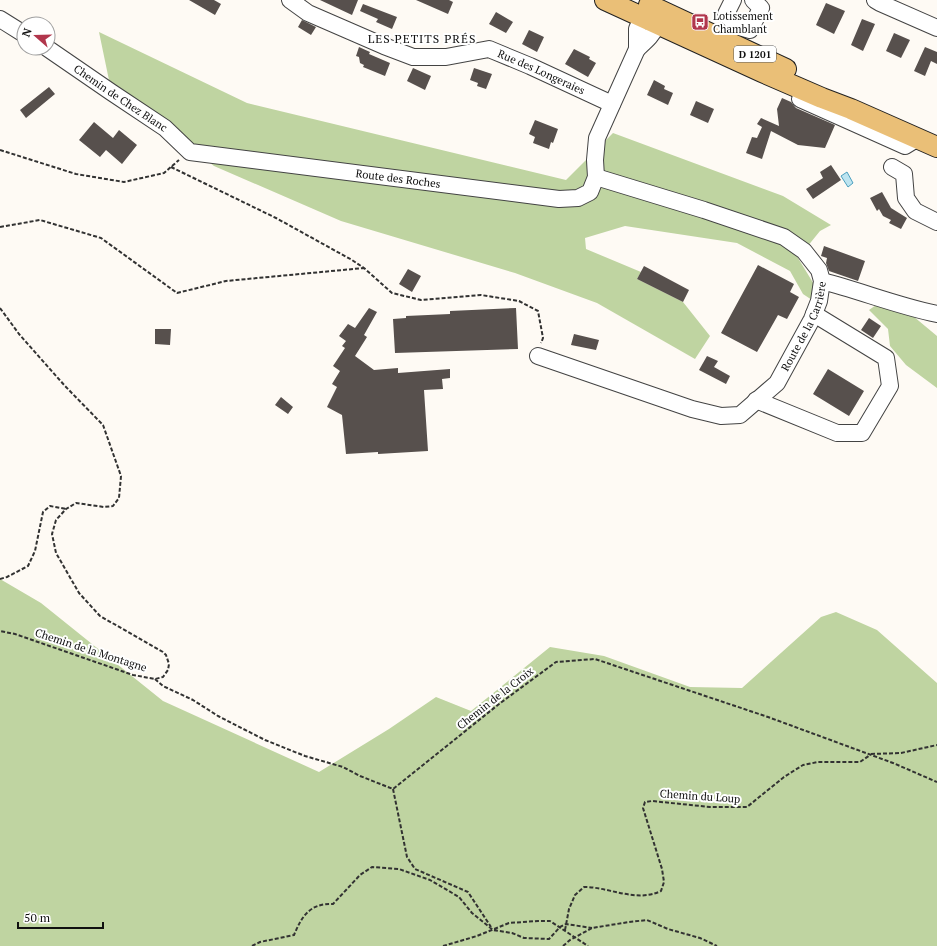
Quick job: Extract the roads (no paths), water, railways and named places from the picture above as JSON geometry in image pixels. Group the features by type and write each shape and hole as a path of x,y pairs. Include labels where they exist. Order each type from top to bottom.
{"main road":[{"path":"605,0 653,9"},
{"name":"D 1201","path":"653,9 761,56 833,93 851,109"},
{"name":"D 1201","path":"653,9 775,78 851,109 937,147"}],"street":[{"name":"Rue des Longeraies","path":"290,0 308,13 413,57 446,57 489,49 530,66 612,104"},
{"path":"596,177 595,160 597,138 637,49 637,29 653,9 616,0"},
{"path":"733,0 726,14 736,26 750,30 761,8 753,0"},
{"path":"875,0 937,28"},
{"path":"0,19 16,29"},
{"name":"Chemin de Chez Blanc","path":"56,54 165,128 190,152"},
{"path":"775,78 785,92 905,146 918,138"},
{"name":"Route des Roches","path":"190,152 559,199 578,198 590,192 596,177"},
{"path":"892,167 904,174 906,198 916,211 937,222"},
{"name":"Route de la Carrière","path":"538,356 692,409 721,416 740,415 776,383 814,314 822,281 819,270 804,251 784,237 704,210 596,177"},
{"path":"822,281 851,288 917,310 937,314"},
{"path":"756,400 837,433 862,433 890,386 886,358 814,314"}],"water":[{"path":"847,172 853,183 848,187 841,176"}],"place":[{"name":"Lotissement Chamblant","path":"700,22"}],"district":[{"name":"LES PETITS PRÉS","path":"422,39"}]}
